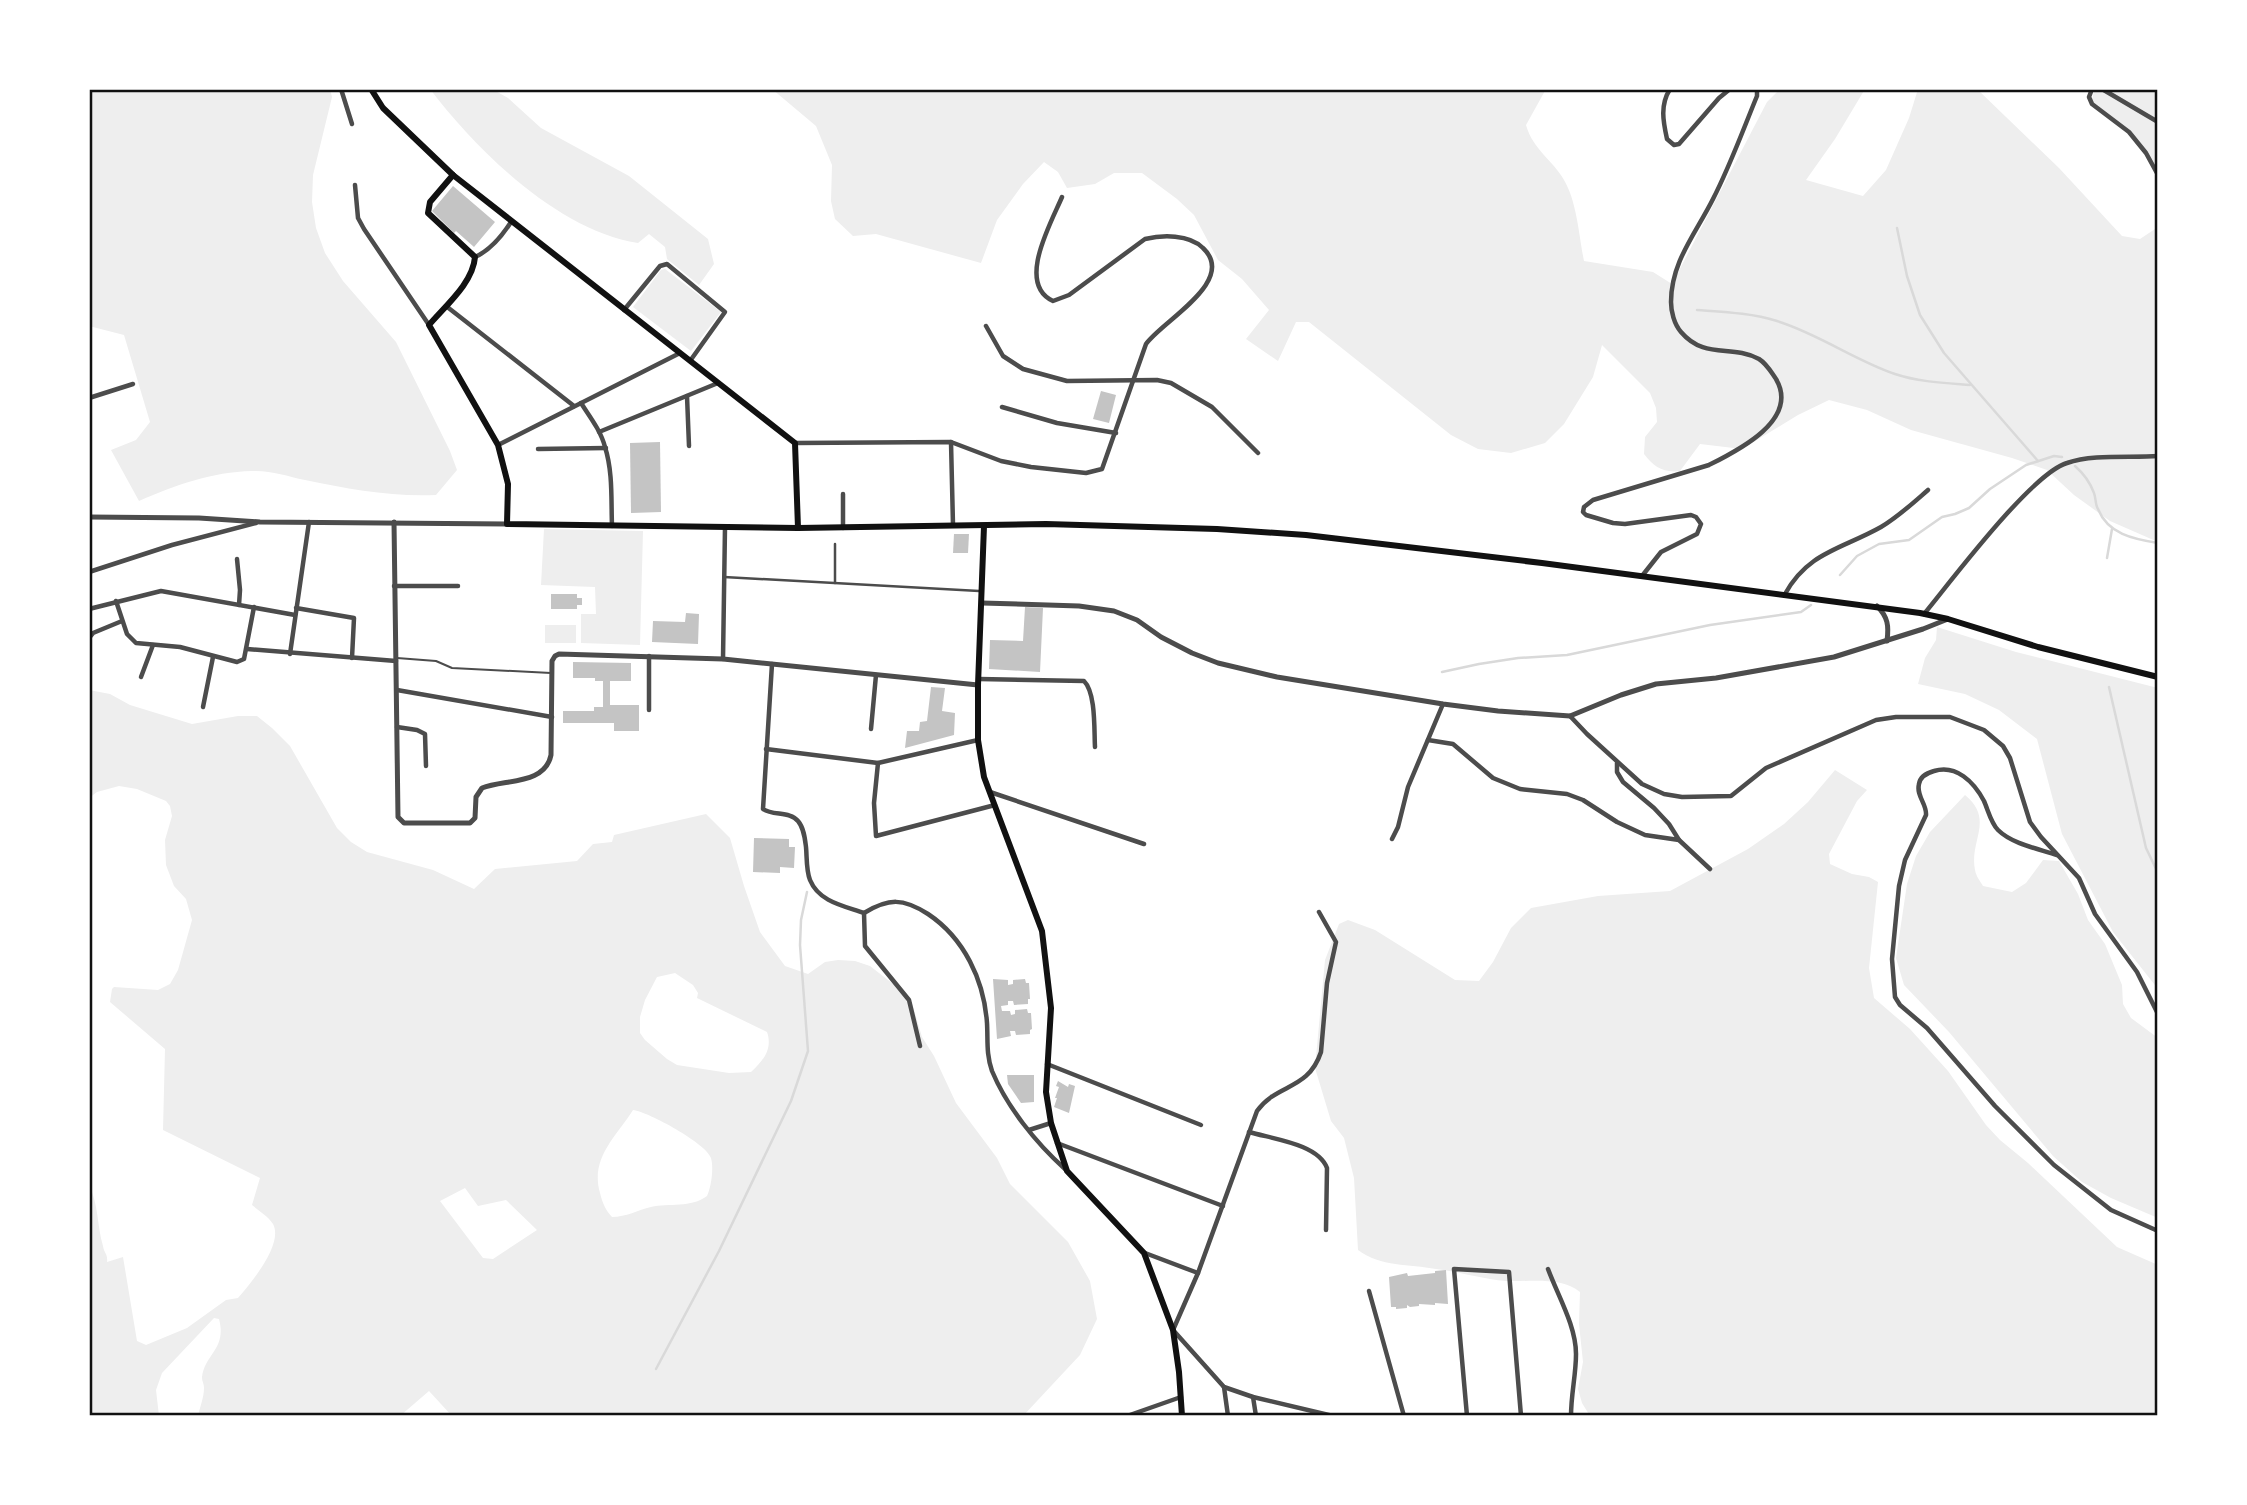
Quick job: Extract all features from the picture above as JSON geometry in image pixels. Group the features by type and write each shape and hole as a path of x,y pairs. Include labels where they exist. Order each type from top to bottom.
{"main road":[{"path":"371,89 391,115 453,175 795,443 798,528"},
{"path":"453,175 430,202 428,213 430,218 475,257 468,278 429,325 498,445 508,484 507,524 798,528 1046,524 1306,535 1876,606 1948,619 2038,647 2158,677"},
{"path":"984,526 978,740 982,769 1042,931 1051,1008 1046,1092 1051,1123 1067,1171 1144,1253 1173,1331 1182,1416"}],"street":[{"path":"341,89 352,124"},
{"path":"1670,89 1664,99 1662,111 1667,139 1675,145 1679,144 1730,89"},
{"path":"1642,576 1661,552 1697,534 1699,520 1691,515 1613,523 1586,515 1583,509 1586,504 1709,465 1763,433 1773,422 1780,407 1779,385 1768,367 1748,355 1704,349 1694,345 1676,326 1671,303 1675,274 1683,252 1713,199 1757,96 1757,89"},
{"path":"2092,89 2089,93 2092,104 2129,132 2146,153 2158,175"},
{"path":"2102,89 2158,122"},
{"path":"355,185 358,218 429,325"},
{"path":"795,443 951,442 1001,461 1031,467 1086,473 1099,471 1104,466 1146,344 1186,307 1211,279 1212,268 1203,248 1191,241 1173,237 1145,239 1069,295 1053,301 1039,288 1037,261 1062,197"},
{"path":"475,257 502,236 511,222"},
{"path":"624,310 660,266 667,264 726,312 690,360"},
{"path":"445,305 575,406"},
{"path":"986,326 1003,356 1023,369 1067,381 1157,380 1171,383 1212,407 1258,453"},
{"path":"498,445 680,353"},
{"path":"599,432 719,383"},
{"path":"89,398 133,384"},
{"path":"687,396 689,446"},
{"path":"581,403 606,448 611,484 612,526"},
{"path":"1002,407 1057,424 1116,433"},
{"path":"951,442 953,527"},
{"path":"538,449 606,448"},
{"path":"1924,614 1991,533 2050,470 2078,460 2158,456"},
{"path":"1785,594 1800,571 1812,560 1880,528 1928,490"},
{"path":"843,494 843,528"},
{"path":"89,517 199,518 260,522 507,524"},
{"path":"89,572 172,545 260,522"},
{"path":"290,654 309,522"},
{"path":"394,522 398,817 407,824 466,824 474,821 476,797 482,788 537,775 549,765 553,658 559,654 723,659 876,675 978,682 1084,681 1088,684 1091,696 1096,747"},
{"path":"723,659 725,527"},
{"path":"835,544 835,583"},
{"path":"237,559 239,605"},
{"path":"724,577 982,591"},
{"path":"394,586 458,586"},
{"path":"89,609 160,591 295,615"},
{"path":"116,601 132,641 180,647 237,662 244,659 254,607"},
{"path":"982,603 1079,606 1114,611 1137,620 1161,637 1192,653 1218,663 1277,677 1443,704 1570,716 1656,684 1716,678 1834,657 1948,619"},
{"path":"1876,606 1886,617 1889,629 1887,641"},
{"path":"296,608 354,618 352,658"},
{"path":"89,638 98,630 122,621"},
{"path":"89,644 89,662"},
{"path":"141,677 153,645"},
{"path":"247,649 290,654 397,659"},
{"path":"649,656 649,710"},
{"path":"203,707 213,657"},
{"path":"772,664 763,809 770,813 794,817 800,824 806,844 810,879 819,893 835,904 864,913 890,901 917,908 946,927 961,944 970,961 985,1005 988,1055 999,1086 1029,1130 1067,1171"},
{"path":"871,729 876,675"},
{"path":"397,690 552,717"},
{"path":"1392,839 1398,827 1408,787 1443,704"},
{"path":"1570,716 1642,784 1664,794 1682,797 1727,797 1766,768 1876,720 1896,717 1950,717 1983,730 2003,746 2010,758 2030,822 2079,878 2095,914 2137,972 2158,1014"},
{"path":"397,727 425,734 426,766"},
{"path":"766,749 878,763 978,740"},
{"path":"1428,740 1453,744 1493,778 1520,789 1567,794 1583,800 1617,822 1645,835 1679,840"},
{"path":"1617,762 1617,772 1623,782 1654,808 1679,840 1710,869"},
{"path":"878,763 874,803 876,836 995,805"},
{"path":"2058,856 2011,839 1996,829 1983,799 1960,772 1947,769 1925,774 1919,781 1918,790 1926,807 1926,815 1905,859 1899,886 1892,959 1895,997 1900,1005 1927,1028 1995,1106 2054,1165 2111,1210 2158,1231"},
{"path":"990,792 1144,844"},
{"path":"1319,912 1336,942 1327,983 1321,1052 1317,1063 1297,1084 1273,1094 1257,1111 1198,1273 1173,1331 1224,1387 1253,1397 1333,1416"},
{"path":"864,913 865,946 909,1000 920,1046"},
{"path":"1047,1064 1201,1125"},
{"path":"1029,1130 1051,1123"},
{"path":"1250,1132 1310,1149 1324,1161 1327,1168 1326,1230"},
{"path":"1056,1143 1223,1206"},
{"path":"1144,1253 1198,1273"},
{"path":"1467,1416 1454,1269 1508,1272 1521,1416"},
{"path":"1548,1269 1574,1337 1576,1352 1571,1416"},
{"path":"1369,1291 1404,1416"},
{"path":"1224,1387 1228,1416"},
{"path":"1127,1416 1181,1397"},
{"path":"1253,1397 1256,1416"}],"lane":[{"path":"397,659 436,661 452,668 552,673"}],"shaded area":[{"path":"89,89 330,89 332,97 313,175 312,202 316,228 325,253 343,281 396,342 450,451 457,470 436,495 370,492 272,472 252,471 194,480 139,501 111,450 136,440 150,422 124,335 89,326"},
{"path":"430,89 492,89 508,98 541,128 629,176 708,239 714,264 699,285 667,259 665,247 649,234 638,243 579,223 522,185 496,162 471,138"},
{"path":"772,89 1546,89 1526,125 1533,141 1559,173 1568,189 1575,209 1584,261 1653,272 1672,284 1767,102 1780,89 1865,89 1806,180 1863,196 1886,170 1909,118 1918,89 1977,89 2059,168 2122,236 2140,239 2158,227 2158,542 2110,521 2074,495 2047,470 1911,430 1867,410 1829,400 1798,415 1742,449 1700,444 1680,471 1664,470 1655,466 1644,454 1645,437 1657,422 1656,408 1650,393 1602,345 1593,377 1564,424 1545,443 1511,453 1478,449 1451,435 1309,322 1296,322 1278,361 1246,339 1269,310 1242,279 1218,260 1194,215 1142,173 1114,173 1095,184 1067,188 1058,172 1044,162 1023,184 997,220 981,263 876,234 853,236 835,219 831,201 832,165 816,126"},
{"path":"2095,89 2158,89 2158,173 2139,142 2091,102"},
{"path":"665,269 721,312 691,351 633,307 661,270"},
{"path":"544,529 643,531 640,645 581,643 581,614 596,614 595,587 541,585"},
{"path":"545,625 576,625 576,643 545,643"},
{"path":"1937,627 2016,652 2158,688 2158,989 2113,932 2062,834 2037,739 1999,710 1965,694 1918,684 1925,658 1936,640"},
{"path":"89,690 110,694 130,705 192,724 238,716 257,716 290,746 337,828 351,842 367,852 433,870 474,889 495,869 577,861 593,844 612,842 614,835 706,814 730,838 760,932 785,966 808,974 825,962 855,961 870,966 912,1003 922,1037 956,1103 997,1158 1010,1184 1068,1242 1090,1281 1097,1319 1080,1355 1023,1416 452,1416 429,1391 400,1416 198,1416 204,1391 204,1369 220,1337 219,1319 214,1318 162,1373 156,1390 159,1416 89,1416 89,1185 95,1201 107,1262 123,1257 137,1341 146,1345 187,1328 226,1300 238,1298 270,1253 275,1232 271,1221 252,1205 260,1178 163,1130 165,1049 110,1002 114,987 158,990 170,984 178,970 192,920 186,899 174,886 166,865 165,840 172,816 170,806 166,801 137,789 119,786 97,792 89,798","holes":["675,973 693,985 698,993 697,998 767,1032 768,1049 751,1072 729,1073 677,1065 645,1040 640,1033 640,1017 645,1000 657,977","633,1110 651,1116 676,1129 707,1152 712,1167 707,1196 687,1204 651,1207 612,1217 601,1196 598,1180 606,1148","465,1188 478,1206 506,1200 537,1230 493,1259 483,1258 440,1201"]},
{"path":"1835,770 1867,790 1857,801 1829,854 1830,864 1878,882 1869,968 1874,998 1910,1029 1948,1071 1986,1125 2000,1140 2117,1247 2158,1265 2158,1416 1590,1416 1578,1389 1583,1362 1579,1324 1580,1292 1554,1282 1497,1280 1386,1262 1358,1250 1354,1178 1344,1138 1331,1121 1315,1068 1325,960 1339,924 1348,920 1375,930 1455,980 1479,981 1493,962 1511,928 1531,908 1598,896 1670,891 1748,849 1784,824 1808,802"},
{"path":"1965,795 1974,804 1980,822 1974,859 1978,878 1983,886 2012,892 2026,883 2043,860 2059,861 2078,894 2088,920 2105,944 2122,985 2123,1004 2131,1018 2158,1038 2158,1218 2082,1182 2053,1156 1949,1032 1904,985 1896,958 1907,884 1916,856 1930,832"}],"building":[{"path":"453,186 495,222 474,247 456,231 454,233 432,211"},
{"path":"1101,391 1116,395 1109,423 1093,419"},
{"path":"660,442 661,512 631,513 630,443"},
{"path":"954,534 969,534 968,553 953,553"},
{"path":"551,594 577,594 577,598 582,598 582,605 577,605 577,609 551,609"},
{"path":"1025,607 1043,608 1040,672 989,669 990,640 1023,641"},
{"path":"686,613 699,614 698,644 652,642 653,621 685,622"},
{"path":"573,662 631,663 631,681 610,681 610,705 639,705 639,731 614,731 614,723 563,723 563,711 594,711 594,707 603,707 603,681 595,681 595,678 573,678"},
{"path":"931,687 945,688 942,711 955,713 954,735 905,748 907,731 919,731 920,722 927,721"},
{"path":"754,838 789,839 789,847 795,847 794,868 780,867 780,873 753,872"},
{"path":"993,979 1008,980 1008,985 1013,984 1013,980 1025,979 1026,983 1029,983 1028,1004 1014,1005 1013,1001 1008,1001 1008,1005 1001,1006 1002,1011 1010,1011 1011,1015 1015,1014 1015,1010 1027,1009 1028,1013 1031,1013 1030,1034 1016,1035 1015,1031 1010,1031 1011,1036 997,1039"},
{"path":"1007,1075 1034,1075 1034,1102 1021,1103 1008,1084"},
{"path":"1058,1081 1068,1087 1069,1084 1075,1086 1069,1113 1054,1107"},
{"path":"1446,1270 1448,1304 1407,1305 1407,1308 1396,1309 1391,1307 1389,1277"}],"waterway":[{"path":"1897,228 1907,276 1920,315 1944,353 2038,461"},
{"path":"1697,310 1767,318 1904,377 1970,385"},
{"path":"1840,575 1857,556 1879,544 1909,540 1942,517 1969,508 1990,489 2026,465 2054,456 2062,457"},
{"path":"2075,466 2090,485 2097,507 2108,524 2122,534 2158,543"},
{"path":"2107,558 2112,529"},
{"path":"1442,672 1518,658 1567,655 1710,625 1801,612 1811,605"},
{"path":"2109,687 2146,848 2158,873"},
{"path":"656,1369 719,1251 791,1101 808,1051 800,945 801,920 807,892"}]}
